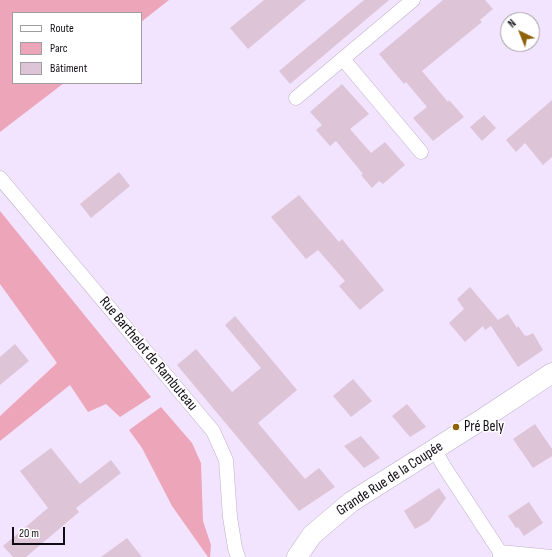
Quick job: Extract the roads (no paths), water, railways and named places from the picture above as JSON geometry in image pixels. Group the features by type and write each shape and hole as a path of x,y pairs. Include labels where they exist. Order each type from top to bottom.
{"main road":[{"name":"Grande Rue de la Coupée","path":"297,557 312,534 351,502 435,450 552,373"}],"street":[{"path":"296,98 413,0"},
{"path":"343,59 422,152"},
{"name":"Rue Barthelot de Rambuteau","path":"0,178 213,431 226,460 230,517 234,548 238,557"},
{"path":"435,450 500,554 552,557"}],"place":[{"name":"Pré Bely","path":"456,427"}]}
